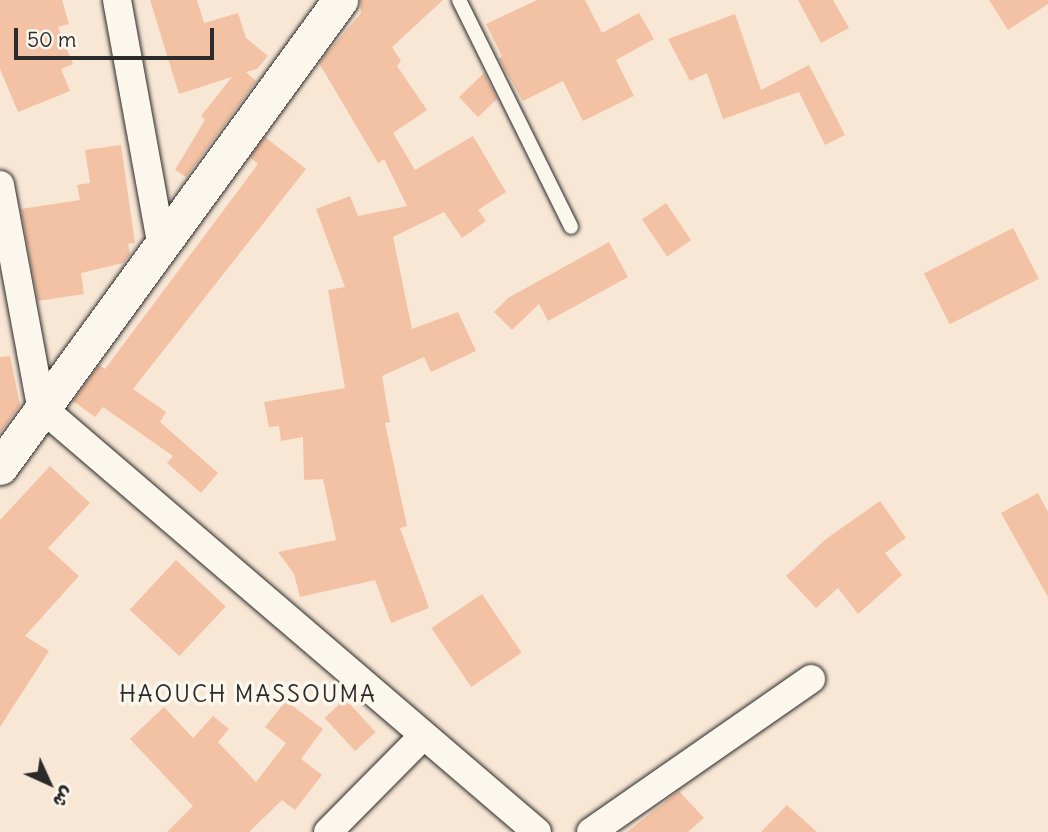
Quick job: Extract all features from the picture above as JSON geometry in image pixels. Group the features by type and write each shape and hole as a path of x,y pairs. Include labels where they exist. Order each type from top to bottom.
{"street":[{"path":"117,0 162,248"},
{"path":"0,467 41,407 162,248 340,0"},
{"path":"0,185 41,407 422,737 537,832"},
{"path":"591,832 811,679"},
{"path":"328,832 422,737"}],"lane":[{"path":"458,0 571,227"}],"building":[{"path":"0,0 62,0 69,24 58,27 73,64 61,69 70,91 18,112 0,69"},
{"path":"150,0 197,0 204,23 238,13 246,38 268,56 257,69 246,72 256,81 186,177 175,170 205,120 201,116 232,77 179,94"},
{"path":"360,0 443,0 392,47 401,61 397,66 427,110 393,133 415,170 473,136 506,192 478,210 486,221 462,238 444,212 393,237 412,329 458,312 476,351 431,372 424,357 382,376 390,422 385,423 407,526 400,528 429,608 391,623 375,580 300,597 294,574 278,552 336,540 323,479 304,480 303,437 281,441 279,426 269,427 264,402 345,388 328,290 345,287 316,209 350,196 358,216 407,206 384,159 378,163 319,63 361,13"},
{"path":"537,0 585,0 602,33 639,13 654,39 616,60 634,96 583,121 563,81 523,101 499,59 502,56 486,24"},
{"path":"798,0 833,0 849,28 821,43"},
{"path":"989,0 1048,0 1048,4 1008,30"},
{"path":"735,14 761,90 809,65 845,135 825,145 799,92 723,119 707,73 690,81 668,39"},
{"path":"484,73 497,99 478,117 459,97"},
{"path":"265,137 306,169 133,389 166,412 160,422 218,473 201,493 167,463 173,456 103,407 95,417 73,401 99,365 105,369 258,164 250,157"},
{"path":"121,145 135,243 128,244 130,254 123,263 81,273 84,294 38,301 21,209 80,200 77,185 90,183 85,150"},
{"path":"666,203 691,240 667,257 642,219"},
{"path":"1013,228 1039,279 950,324 924,273"},
{"path":"609,242 628,277 548,321 539,304 512,330 494,312 508,298"},
{"path":"10,356 20,405 0,433 0,357"},
{"path":"50,466 90,503 48,548 79,576 25,636 49,651 0,727 0,520"},
{"path":"1038,493 1048,512 1048,597 1001,513"},
{"path":"880,501 906,538 885,553 902,575 858,614 838,588 816,608 786,576 826,539"},
{"path":"176,560 226,606 179,656 130,610"},
{"path":"482,594 522,653 471,687 431,628"},
{"path":"345,699 376,732 355,751 325,718"},
{"path":"286,701 323,729 301,759 322,775 295,810 282,800 249,832 167,832 193,806 130,739 164,707 193,738 213,716 229,729 218,742 256,782 286,743 265,727"},
{"path":"679,791 704,818 688,832 627,832"},
{"path":"787,805 817,832 761,832"}],"district":[{"name":"HAOUCH MASSOUMA","path":"248,694"}]}
